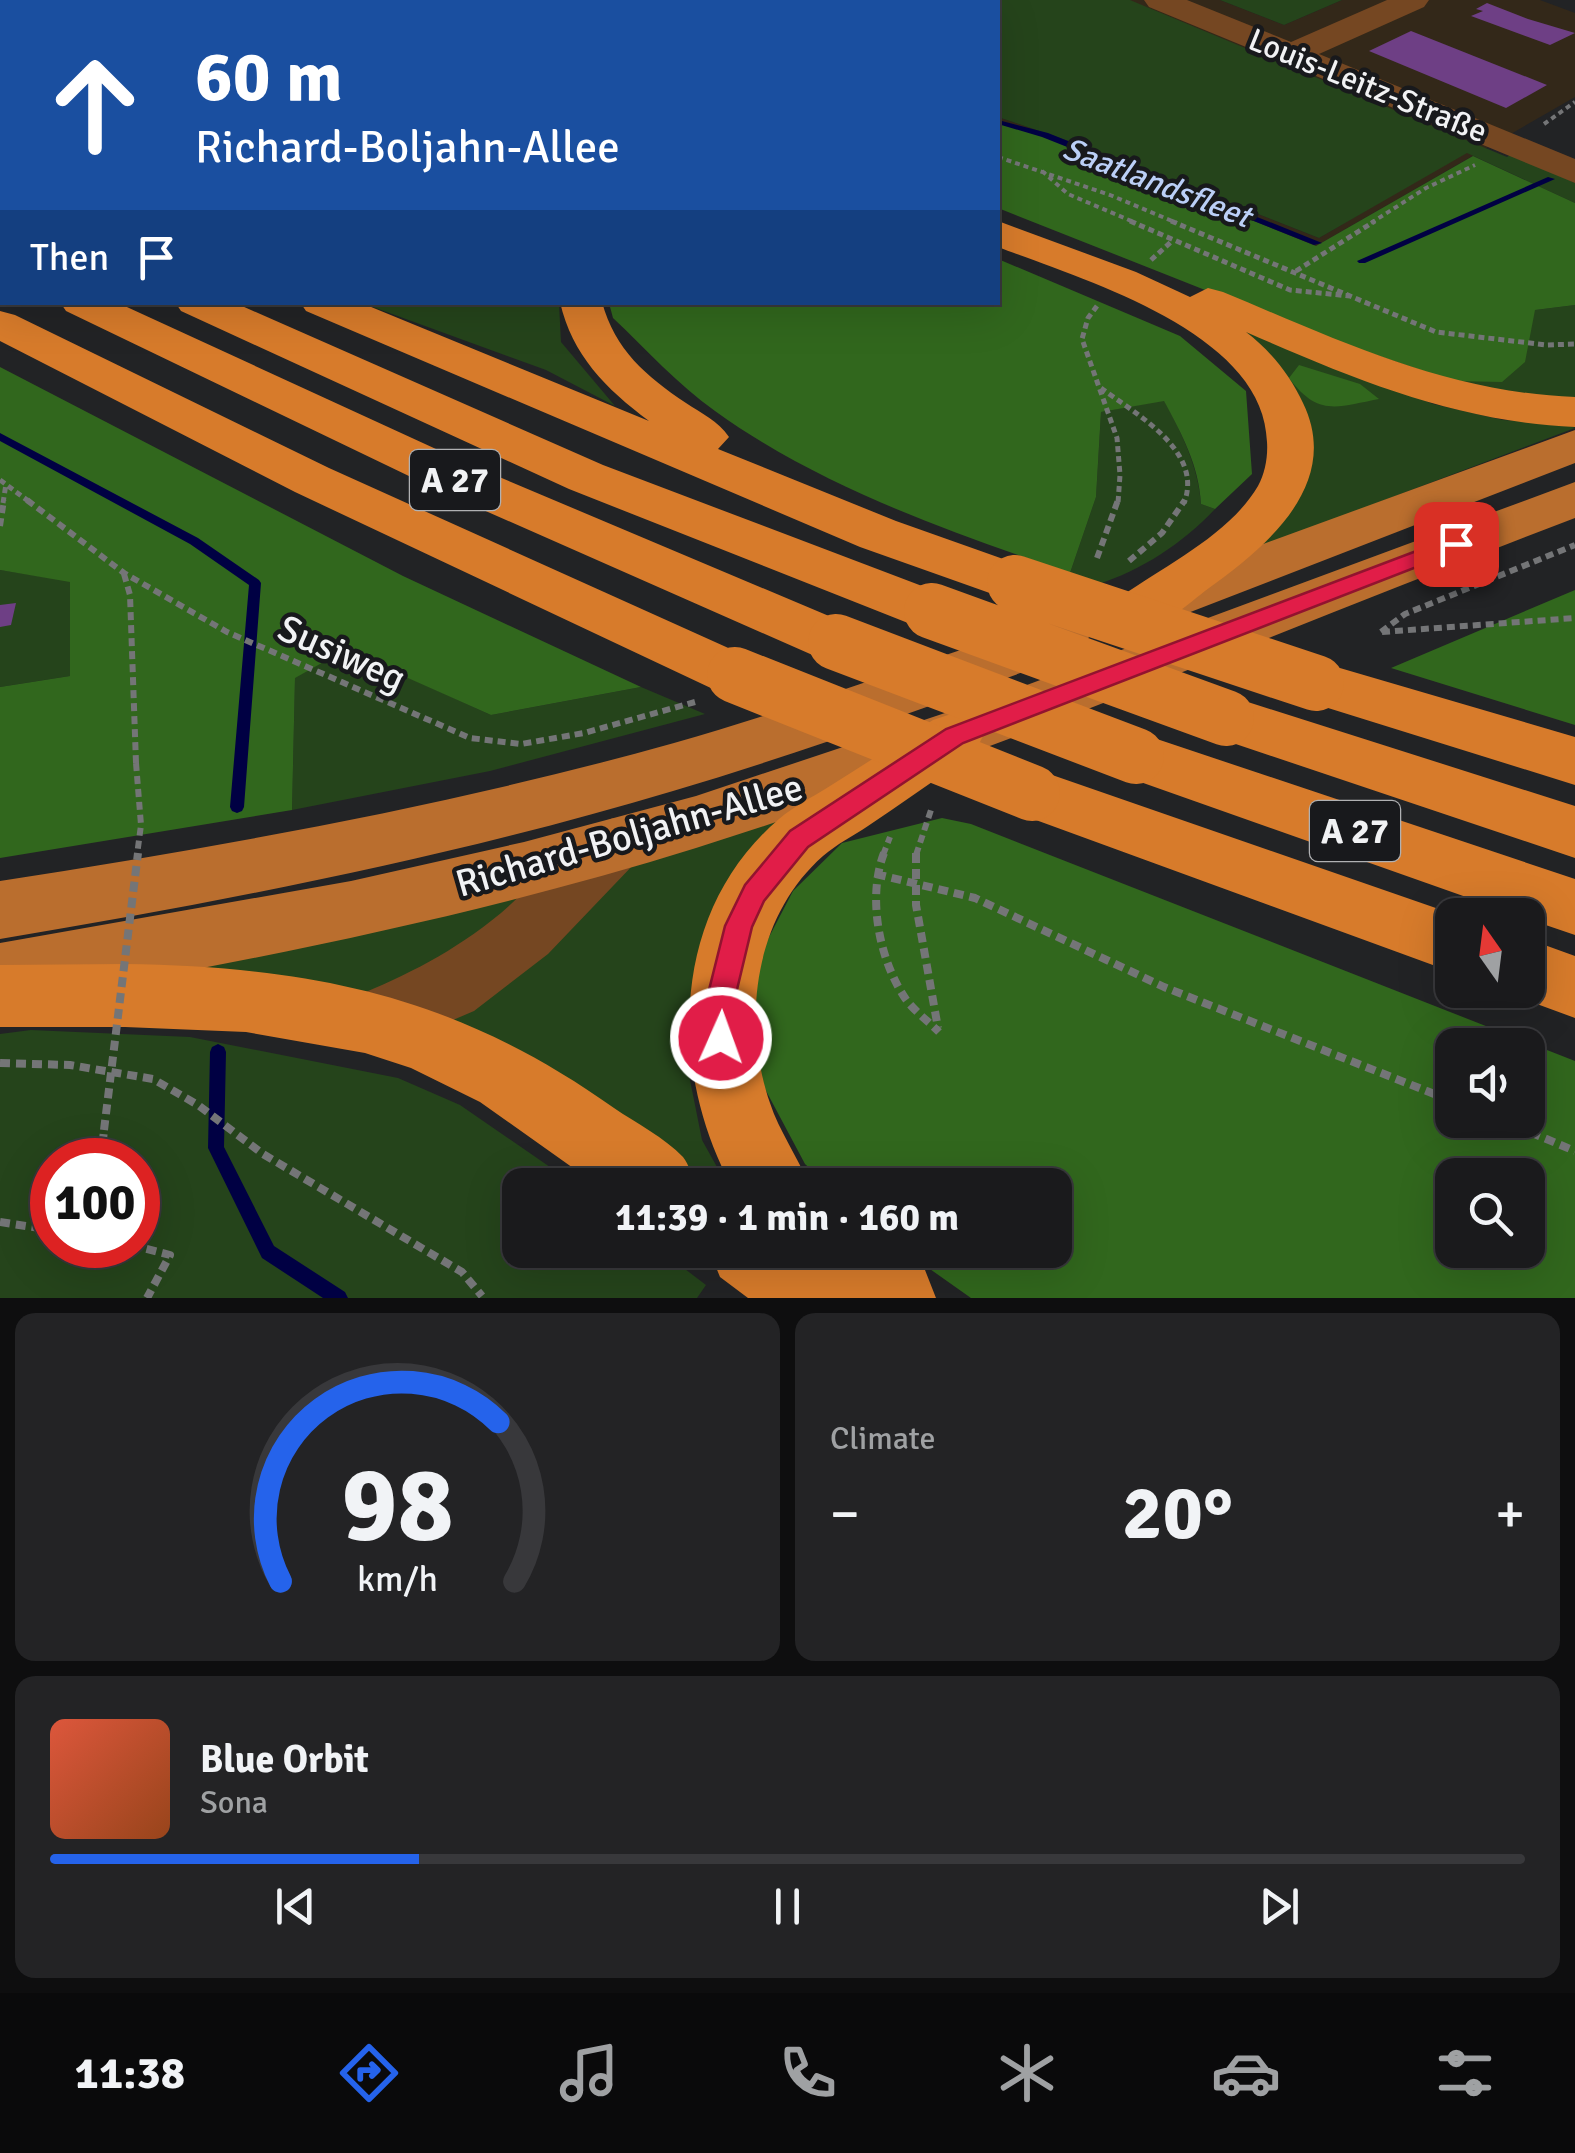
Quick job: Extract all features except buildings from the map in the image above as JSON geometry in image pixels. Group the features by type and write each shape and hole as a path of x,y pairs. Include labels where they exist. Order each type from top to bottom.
{"highway":[{"path":"1000,216 1412,384 1492,406 1575,412"},
{"path":"1000,234 1168,303 1220,331 1260,367 1285,409 1290,461 1280,492 1266,511 1128,591"},
{"name":"A 27","path":"87,305 305,412 570,532 836,642 1136,756 1575,907"},
{"name":"A 27","path":"203,305 586,477 932,611 1226,718 1575,832"},
{"path":"328,305 878,534 1316,683 1575,761"},
{"path":"582,305 590,333 602,351 616,369 654,402 708,438 878,534"},
{"path":"6,328 718,688 1032,793 1435,937"},
{"path":"763,1168 739,1123 726,1080 721,1038 721,998 738,926 754,893 799,839 954,736"},
{"path":"1545,976 1575,986"},
{"path":"0,996 239,996 309,1005 376,1021 483,1065 534,1095 635,1168"},
{"path":"772,1268 813,1298"},
{"path":"854,1268 897,1298"}],"main road":[{"name":"Richard-Boljahn-Allee","path":"0,910 344,848 616,783 776,736 1128,591 1575,446"},
{"name":"Richard-Boljahn-Allee","path":"0,974 304,918 470,882 694,822 954,736 1575,499"}],"street":[{"name":"Louis-Leitz-Straße","path":"1160,0 1575,172"},
{"path":"1294,53 1413,0"},
{"path":"376,1021 450,989 510,944 613,844"}],"path":[{"path":"1296,271 1426,188 1516,146"},
{"path":"1000,158 1042,170 1296,271 1436,332 1547,345 1575,344"},
{"path":"1042,170 1068,194 1290,290 1356,296"},
{"path":"1151,260 1172,241"},
{"path":"1094,564 1111,534 1120,493 1118,445 1102,388 1087,364 1082,336 1090,313 1105,298"},
{"path":"1102,388 1166,440 1181,456 1191,478 1188,503 1128,591"},
{"path":"0,526 3,482"},
{"name":"Susiweg","path":"3,482 124,573 228,632 470,738 520,744 584,733 718,688"},
{"path":"1575,545 1405,614 1381,632 1575,618"},
{"path":"103,1138 141,825 130,595 124,573"},
{"path":"894,827 876,874 877,930 905,998 938,1032 916,905 916,854 933,804 920,812"},
{"path":"876,874 975,898 1164,987 1435,1094"},
{"path":"0,1063 70,1065 153,1079 207,1112 263,1154 462,1272 481,1297"},
{"path":"1544,1138 1575,1151"},
{"path":"0,1222 30,1227"},
{"path":"147,1298 170,1255 160,1252"}],"shaded area":[{"path":"1107,0 1220,0 1284,25 1342,0 1540,0 1575,13 1575,97 1316,246 1000,122 1000,118 1095,150 1319,238 1466,152"}],"green space":[{"path":"1000,0 1130,0 1507,157 1513,153 1575,183 1575,203 1467,153 1319,238 1095,150 1000,118"},
{"path":"1220,0 1342,0 1284,25"},
{"path":"1000,122 1316,246 1473,156 1575,203 1575,305 1535,310 1525,362 1502,382 1453,381 1326,338 1000,209"},
{"path":"1000,260 1180,336 1246,391 1252,474 1215,509 1201,504 1193,463 1164,401 1101,412 1096,497 1070,573 886,505 798,462 701,401 613,318 610,305 1000,305"},
{"path":"367,305 559,305 561,342 615,406 546,370"},
{"path":"1575,305 1575,397 1525,397 1453,381 1535,310"},
{"path":"1219,320 1433,404 1503,420 1567,424 1575,428 1258,548 1304,478"},
{"path":"1299,365 1360,384 1379,399 1340,406 1319,404 1289,378"},
{"path":"0,367 403,576 641,687 491,715 345,650 295,678 292,810 0,858 0,687 70,676 70,582 0,570"},
{"path":"1164,400 1193,463 1201,504 1215,509 1160,554 1096,585 1070,573 1096,497 1101,412"},
{"path":"0,570 70,581 70,676 0,687"},
{"path":"1575,590 1575,725 1391,668"},
{"path":"345,649 491,715 641,687 705,714 490,771 292,810 295,677"},
{"path":"799,811 698,973 683,1045 702,1140 718,1168 679,1168 483,1050 136,977"},
{"path":"942,818 971,824 1491,1028 1435,1028 1435,1138 1545,1138 1545,1049 1575,1061 1575,1298 971,1298 928,1268 1072,1268 1072,1168 809,1168 805,1164 756,1072 748,1009 757,960 793,891 842,843"},
{"path":"31,1030 190,1037 398,1078 460,1105 551,1168 502,1168 502,1268 684,1268 706,1285 697,1298 0,1298 0,1034"}],"waterway":[{"name":"Saatlandsfleet","path":"1000,123 1045,135 1317,243"},
{"name":"Saatlandsfleet","path":"1362,261 1551,179"},
{"path":"0,436 194,541 255,583 237,807"},
{"path":"218,1052 216,1148 268,1252 339,1298"}],"route":[{"path":"721,1038 721,998 738,926 754,893 799,839 954,736 1456,544"}]}
